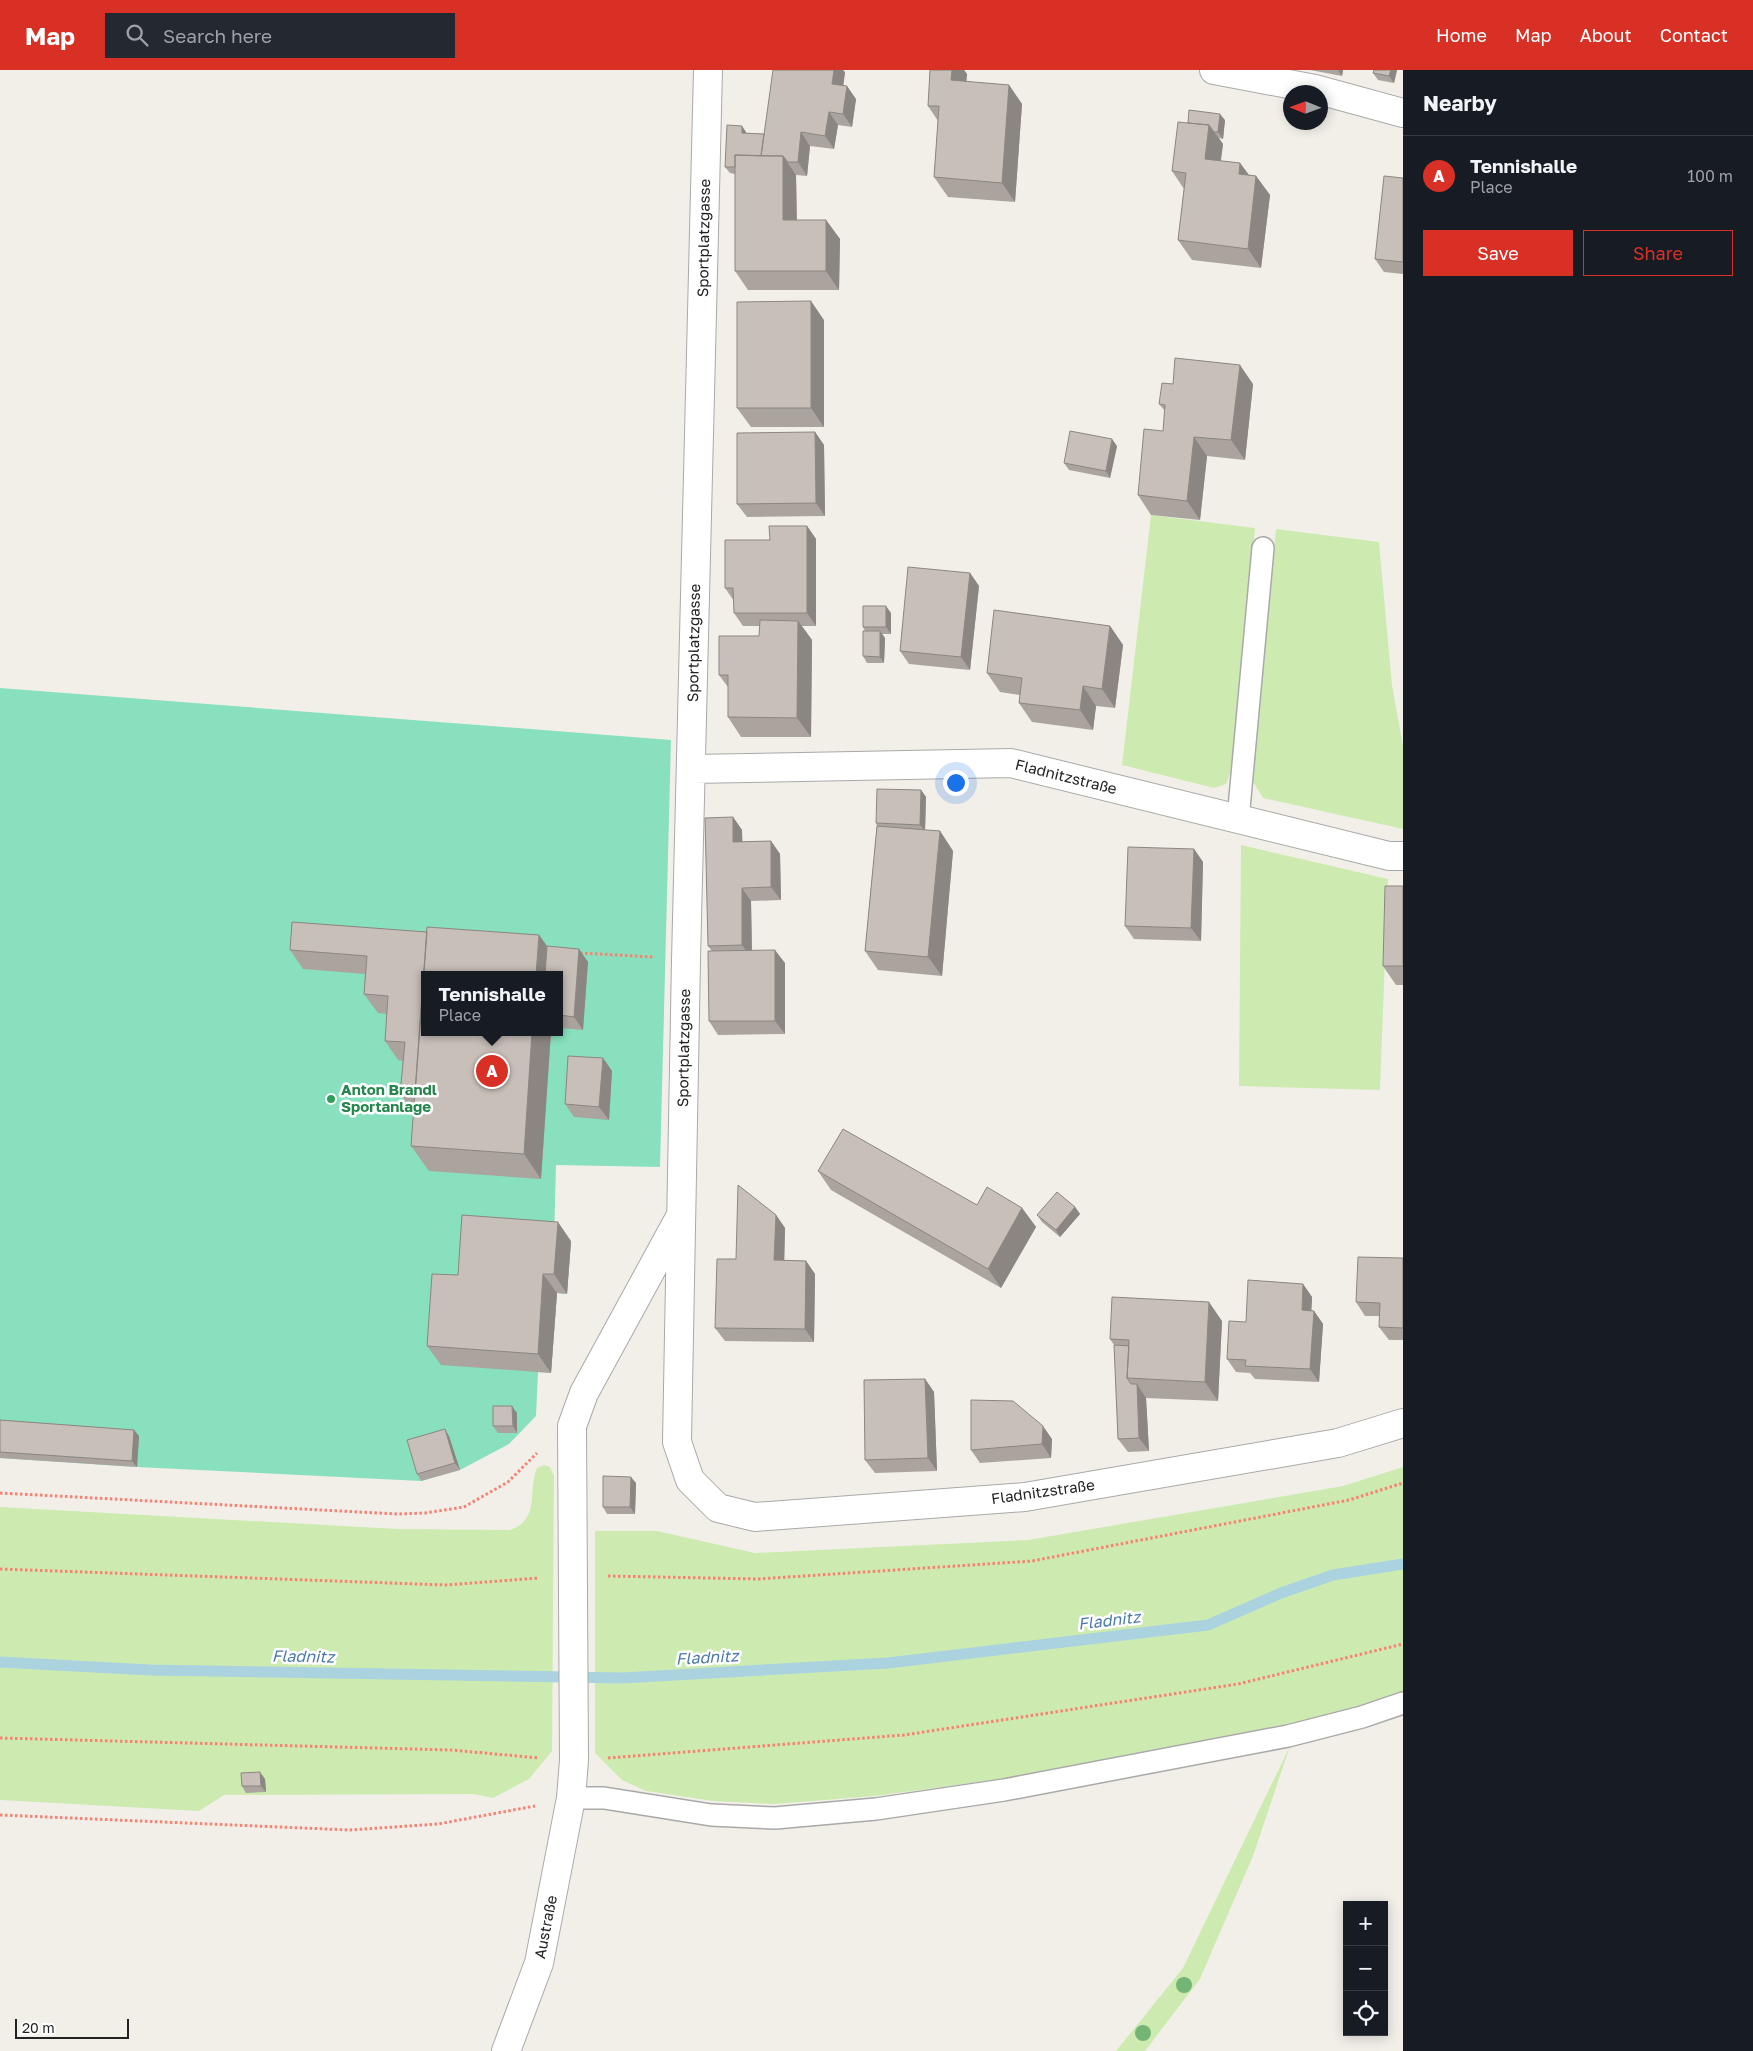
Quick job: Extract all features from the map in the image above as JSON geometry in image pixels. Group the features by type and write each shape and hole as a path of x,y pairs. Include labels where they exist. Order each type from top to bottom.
{"street":[{"name":"Sportplatzgasse","path":"690,1480 677,1442 686,960 708,70"},
{"path":"1214,70 1314,89 1403,113"},
{"name":"Fladnitzstraße","path":"691,770 1011,763 1389,856 1403,856"},
{"name":"Sportplatzgasse","path":"572,1426 584,1393 681,1216"},
{"name":"Fladnitzstraße","path":"690,1480 718,1508 755,1517 1025,1497 1338,1443 1403,1423"},
{"name":"Austraße","path":"506,2051 539,1964 571,1798 574,1760 575,1575 572,1426"}],"lane":[{"path":"1238,819 1263,548"},
{"path":"571,1798 604,1798 711,1815 766,1817 876,1809 1004,1790 1269,1740 1362,1717 1403,1703"}],"path":[{"path":"579,953 686,960"},
{"path":"0,1493 397,1514 425,1513 464,1507 508,1482 546,1444 572,1426"},
{"path":"0,1569 446,1585 575,1575 758,1579 1032,1561 1349,1500 1403,1483"},
{"path":"0,1738 451,1750 574,1760 904,1735 1238,1684 1403,1644"},
{"path":"0,1815 350,1830 438,1824 518,1810 571,1798"}],"green space":[{"path":"1151,515 1255,528 1232,768 1226,784 1214,788 1122,765"},
{"path":"1276,529 1379,542 1392,685 1403,746 1403,829 1263,798 1252,780"},
{"name":"Anton Brandl Sportanlage","path":"0,688 671,740 660,1167 556,1165 554,1240 571,1241 567,1294 557,1293 551,1373 538,1372 536,1416 509,1444 460,1470 421,1481 137,1467 0,1458"},
{"path":"1241,845 1388,879 1380,1090 1239,1086"},
{"path":"544,1465 550,1467 554,1476 552,1751 529,1779 493,1798 473,1794 224,1795 199,1811 0,1800 0,1507 398,1529 510,1530 520,1525 530,1512 534,1477 537,1468"},
{"path":"1403,1467 1403,1692 1361,1706 1283,1725 1001,1779 875,1796 774,1804 713,1801 646,1791 622,1780 595,1753 595,1531 657,1531 755,1553 1028,1540 1343,1486"},
{"path":"1290,1746 1253,1856 1200,1979 1145,2051 1116,2051 1183,1968"}],"building":[{"path":"773,70 834,70 832,84 847,86 843,114 829,112 825,136 801,132 798,162 788,162 783,156 761,156"},
{"path":"930,70 952,70 951,80 1009,85 1002,183 934,177 939,106 928,106"},
{"path":"1374,70 1391,70 1389,76 1373,73"},
{"path":"1189,110 1220,114 1218,132 1214,132 1209,125 1188,123"},
{"path":"1178,122 1209,125 1205,159 1240,163 1239,174 1256,176 1248,249 1178,240 1186,173 1172,171"},
{"path":"727,125 742,126 742,133 764,134 761,156 735,155 735,167 725,167"},
{"path":"735,155 783,156 783,220 826,220 826,271 735,271"},
{"path":"1384,176 1403,178 1403,262 1375,259"},
{"path":"811,301 811,408 737,408 737,302"},
{"path":"1175,358 1240,365 1231,440 1194,437 1187,501 1138,495 1144,429 1163,431 1165,405 1159,404 1162,383 1173,384"},
{"path":"1070,431 1112,439 1106,471 1064,463"},
{"path":"815,432 816,503 737,504 737,433"},
{"path":"769,526 807,526 807,613 734,613 733,588 725,588 725,540 770,540"},
{"path":"908,567 970,573 961,657 900,651"},
{"path":"863,606 886,606 886,627 863,627"},
{"path":"994,610 1110,626 1102,689 1083,686 1080,710 1019,703 1022,678 987,673"},
{"path":"760,620 798,621 797,718 728,717 728,675 719,675 719,636 759,636"},
{"path":"863,631 880,631 880,657 863,656"},
{"path":"877,789 921,790 920,825 876,823"},
{"path":"733,817 733,842 771,841 771,887 742,888 742,945 708,946 705,818"},
{"path":"877,826 940,831 928,957 865,951"},
{"path":"1128,847 1194,849 1191,928 1125,926"},
{"path":"1385,886 1403,886 1403,966 1383,966"},
{"path":"292,922 427,932 424,971 421,971 421,1014 415,1095 400,1094 405,1042 385,1041 388,996 364,994 367,956 290,950"},
{"path":"427,927 539,935 536,971 424,971"},
{"path":"547,946 579,949 574,1017 563,1015 563,971 545,971"},
{"path":"775,950 775,1021 709,1021 708,951"},
{"path":"421,1009 421,1036 532,1036 524,1154 411,1146"},
{"path":"568,1056 603,1058 599,1107 565,1104"},
{"path":"843,1129 977,1205 987,1187 1022,1208 988,1269 818,1171"},
{"path":"738,1185 776,1215 774,1260 806,1261 805,1329 715,1328 717,1259 736,1259"},
{"path":"1057,1192 1075,1207 1056,1230 1037,1215"},
{"path":"462,1215 558,1222 554,1274 543,1274 538,1354 427,1346 432,1274 458,1275"},
{"path":"1358,1257 1403,1258 1403,1328 1379,1327 1380,1303 1356,1302"},
{"path":"1248,1280 1303,1284 1302,1310 1314,1311 1310,1369 1245,1366 1246,1360 1227,1359 1229,1321 1246,1322"},
{"path":"1112,1297 1209,1302 1205,1382 1127,1378 1129,1340 1110,1339"},
{"path":"1114,1345 1129,1346 1127,1378 1131,1384 1137,1384 1139,1438 1118,1439"},
{"path":"925,1379 928,1458 865,1460 864,1380"},
{"path":"971,1400 1013,1401 1043,1426 1042,1444 971,1450"},
{"path":"493,1406 512,1406 513,1426 493,1426"},
{"path":"0,1420 134,1430 132,1461 0,1452"},
{"path":"445,1429 455,1463 417,1474 407,1440"},
{"path":"603,1476 631,1477 630,1507 603,1507"},
{"path":"260,1772 261,1786 242,1786 241,1773"}],"waterway":[{"name":"Fladnitz","path":"0,1662 150,1670 622,1678 888,1663 1208,1625 1281,1593 1333,1575 1403,1564"}],"place":[{"name":"Tennishalle","path":"492,1071"},
{"name":"Anton Brandl Sportanlage","path":"331,1099"}]}
